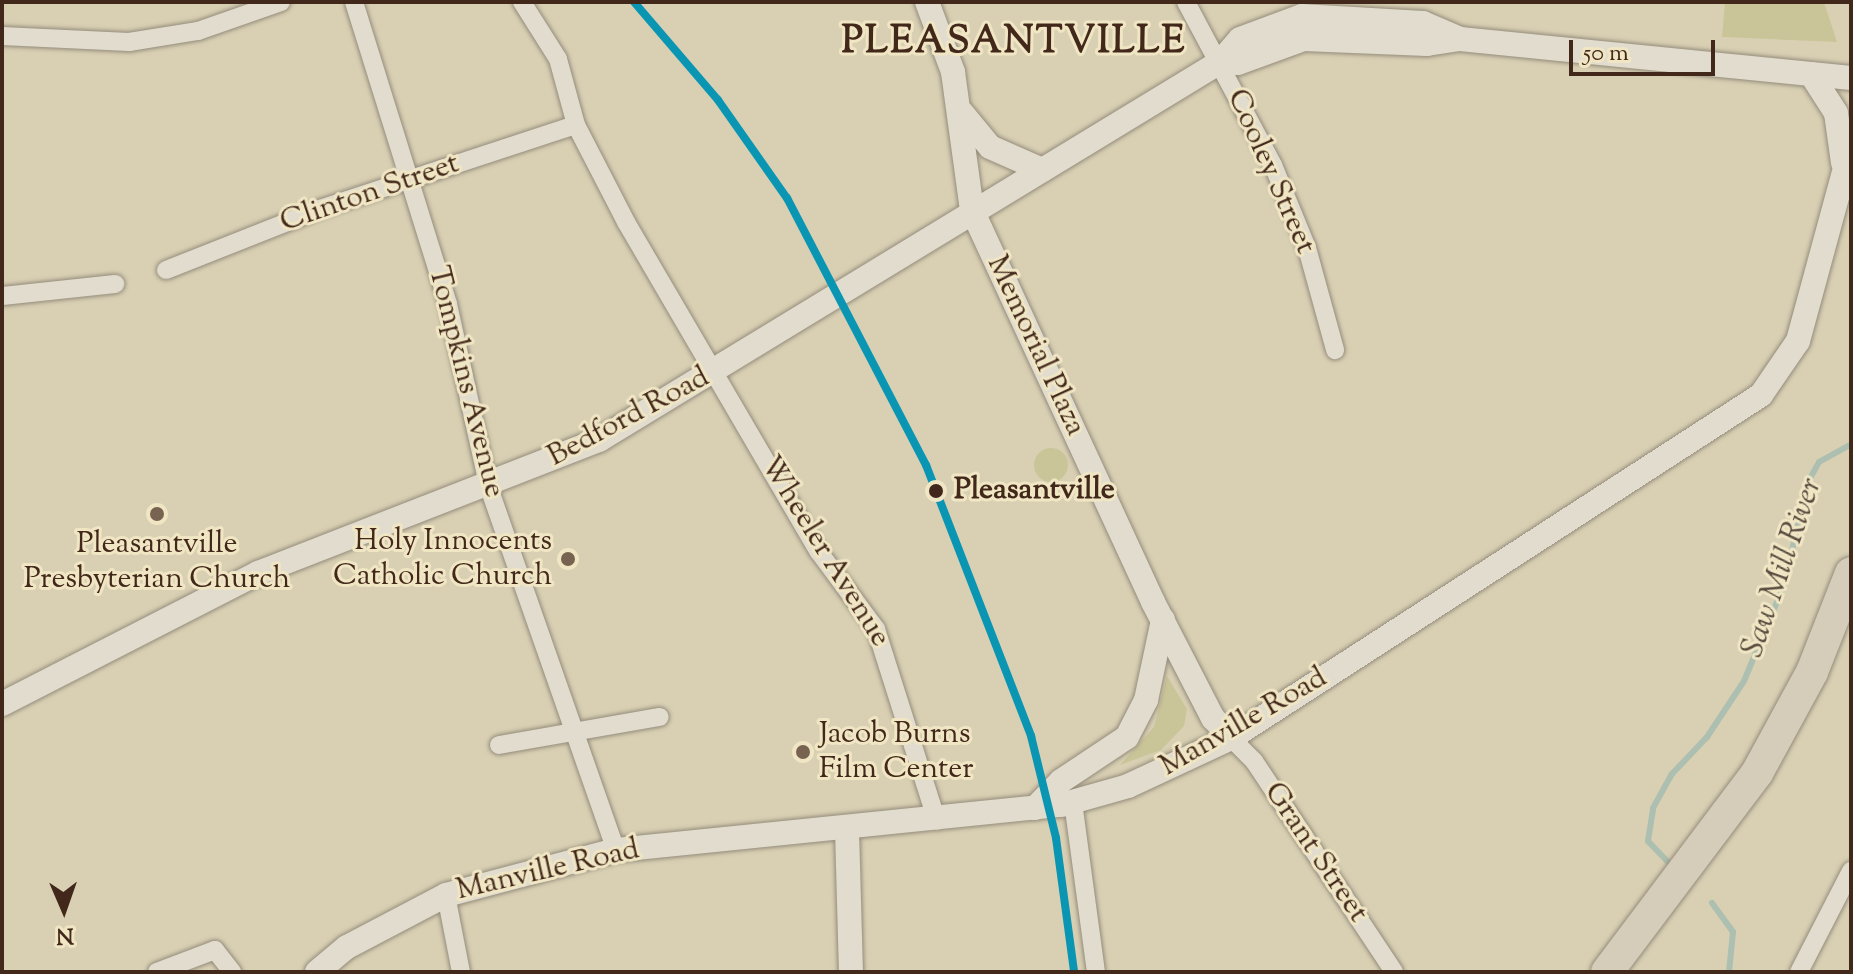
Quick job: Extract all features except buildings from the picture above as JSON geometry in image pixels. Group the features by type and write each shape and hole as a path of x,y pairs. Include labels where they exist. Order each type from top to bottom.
{"highway":[{"path":"1708,863 1796,705 1851,573"},
{"path":"1634,972 1676,905 1786,765 1851,635"},
{"path":"1607,972 1676,905"}],"main road":[{"name":"Memorial Plaza","path":"927,2 947,51 960,110 972,210 1163,620 1213,718 1231,738"},
{"path":"1269,25 1304,2"},
{"path":"1399,2 1423,23 1460,39"},
{"name":"Bedford Road","path":"1220,62 1224,50 1269,25 1302,16 1351,19"},
{"path":"1351,19 1423,23"},
{"path":"1351,19 1418,44 1460,39 1851,78"},
{"name":"Bedford Road","path":"2,704 258,573 591,444 717,373 789,324 972,210 1220,62 1238,63 1287,41 1351,19"},
{"path":"1811,74 1836,113 1848,159"},
{"path":"960,110 990,147 1042,170"},
{"name":"Manville Road","path":"317,972 371,932 446,895 616,850 937,821 1067,803 1128,786 1231,738 1761,395 1798,341 1848,159"},
{"path":"1035,808 1061,781 1127,737 1146,700 1163,620"},
{"path":"847,830 851,972"}],"street":[{"path":"2,36 129,42 198,31 281,2"},
{"name":"Tompkins Avenue","path":"354,2 448,304 488,485 537,614 570,728 616,850"},
{"name":"Wheeler Avenue","path":"522,2 570,86 576,125 819,552 883,643 937,821"},
{"name":"Cooley Street","path":"1186,2 1220,62 1307,248 1335,350"},
{"name":"Clinton Street","path":"166,270 411,179 576,125"},
{"path":"2,296 115,284"},
{"path":"499,745 570,728 660,717"},
{"name":"Grant Street","path":"1231,738 1254,761 1394,972"},
{"path":"1067,803 1096,972"},
{"path":"1799,972 1851,871"},
{"path":"446,895 461,972"},
{"path":"157,972 215,950 232,972"}],"shaded area":[{"path":"1725,2 1824,2 1837,42 1722,37"},
{"path":"1051,448 1063,453 1068,465 1063,477 1051,482 1039,477 1034,465 1039,453"},
{"path":"1167,676 1187,709 1184,726 1161,750 1120,765 1154,727"}],"waterway":[{"name":"Saw Mill River","path":"1669,863 1648,841 1653,808 1671,775 1707,737 1744,681 1784,585 1808,482 1819,462 1851,444"},
{"name":"Saw Mill River","path":"1712,903 1733,932 1729,972"}],"transit line":[{"path":"634,2 718,100 787,198 926,465 1031,736 1056,838 1074,972"}],"place":[{"name":"Pleasantville","path":"936,491"},
{"name":"Pleasantville Presbyterian Church","path":"157,514"},
{"name":"Holy Innocents Catholic Church","path":"568,559"},
{"name":"Jacob Burns Film Center","path":"803,752"}],"district":[{"name":"PLEASANTVILLE","path":"1014,44"}]}
